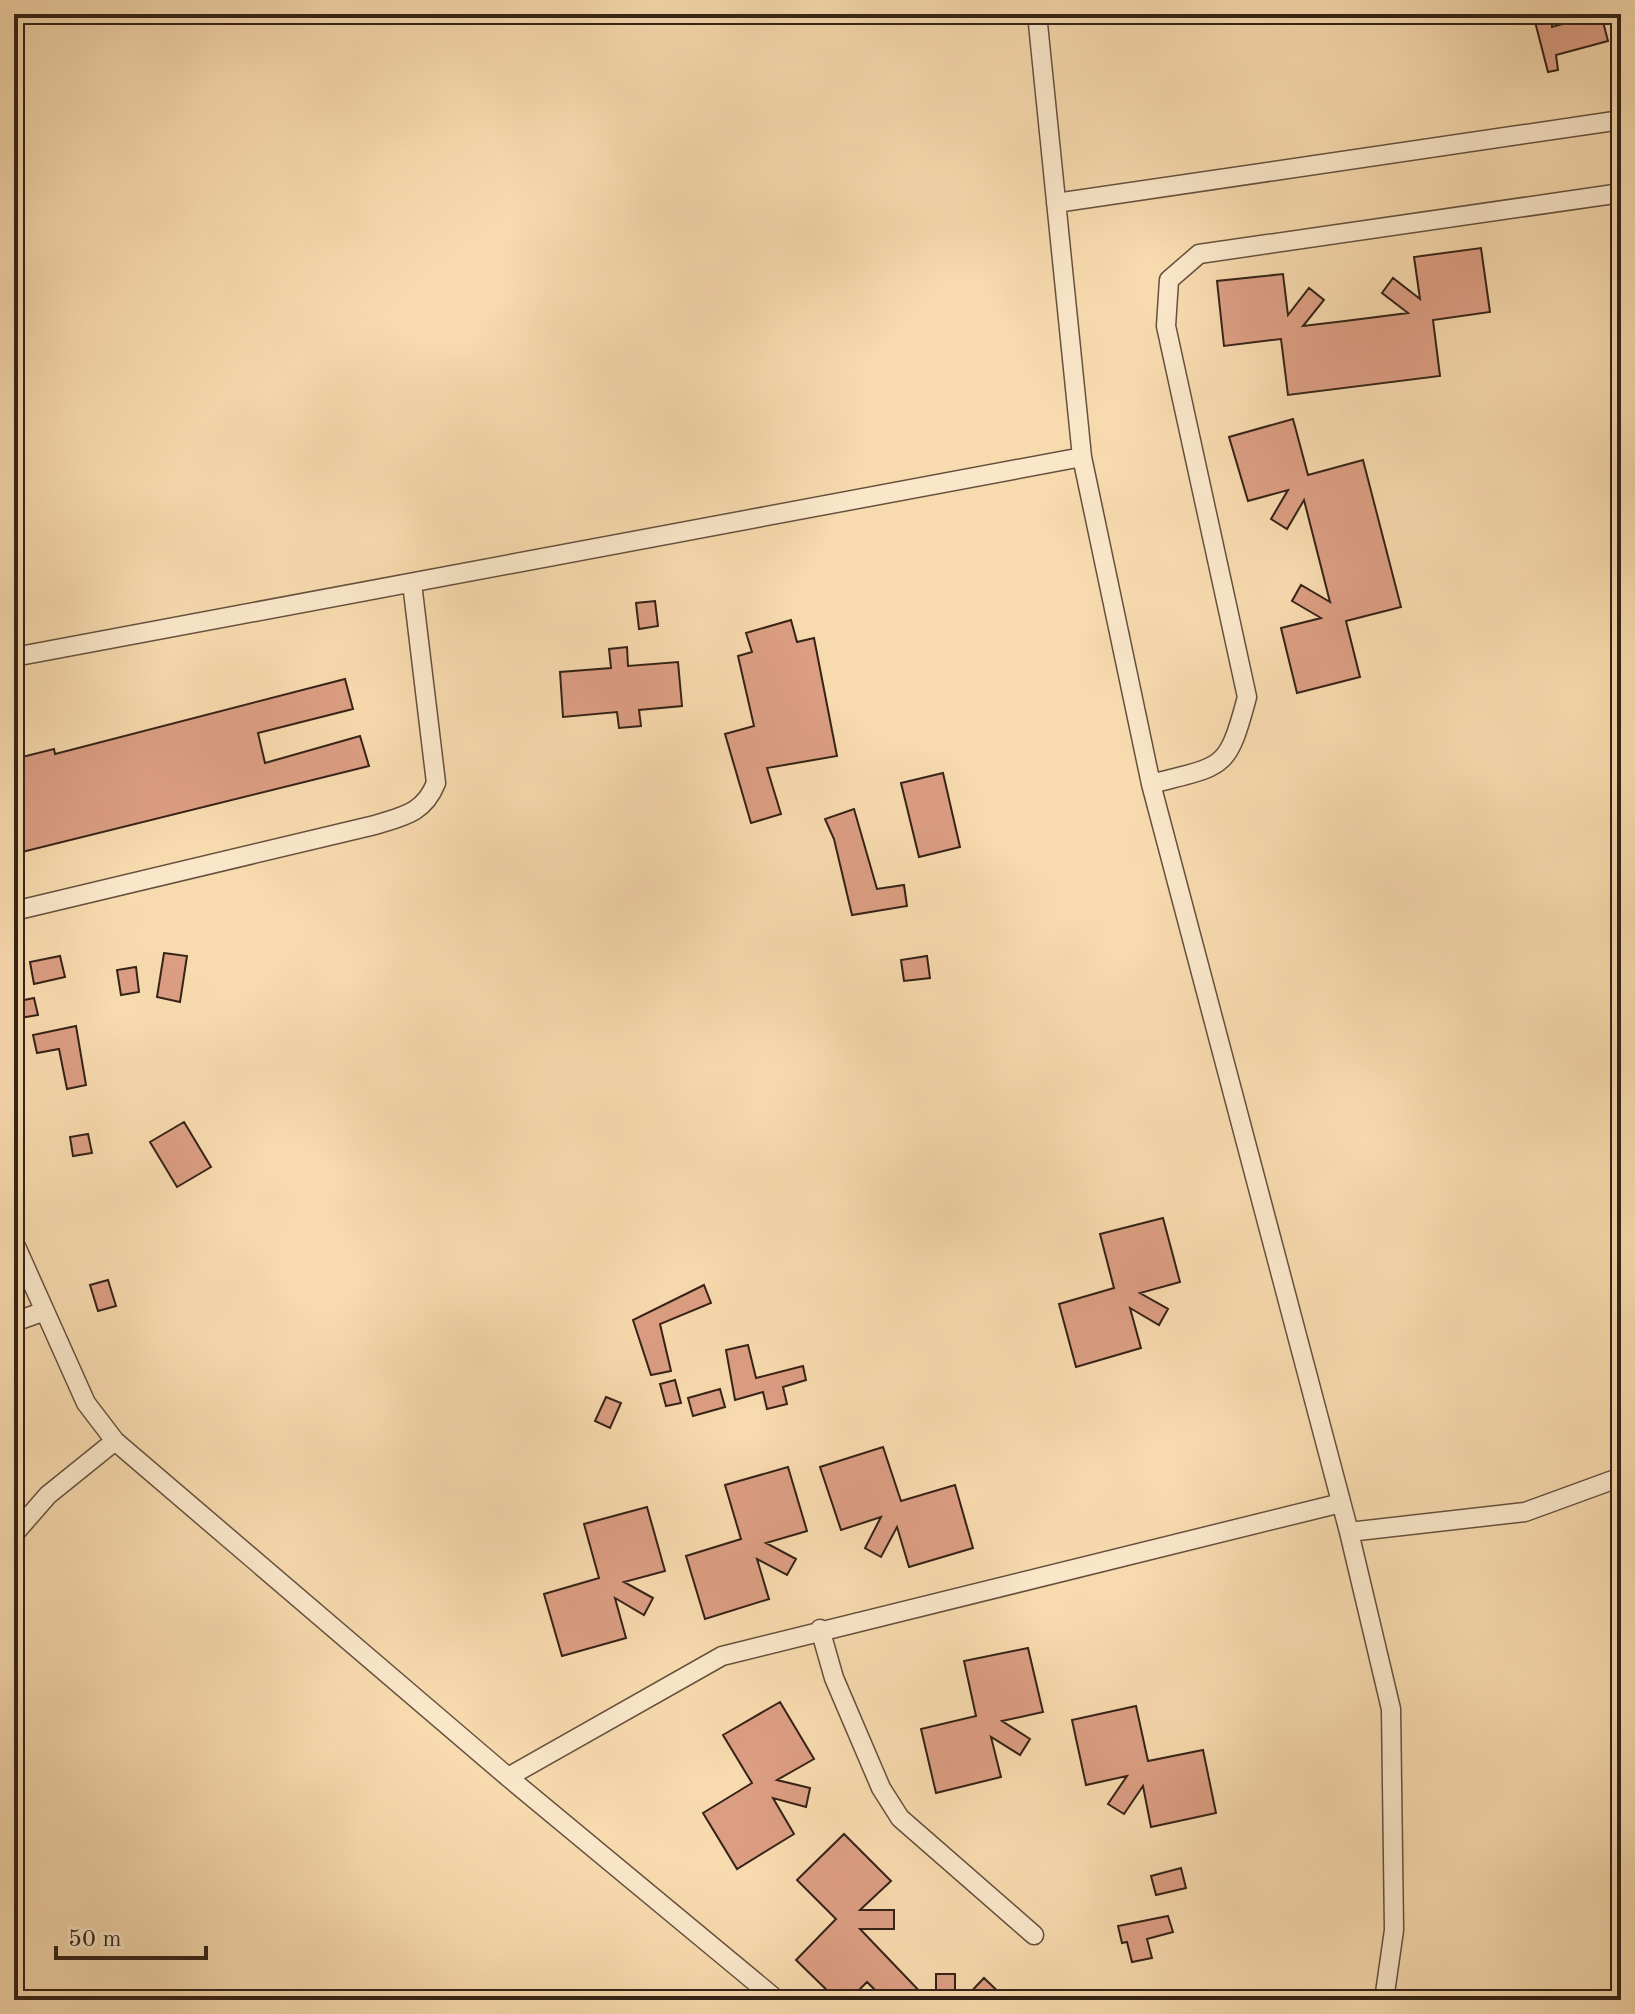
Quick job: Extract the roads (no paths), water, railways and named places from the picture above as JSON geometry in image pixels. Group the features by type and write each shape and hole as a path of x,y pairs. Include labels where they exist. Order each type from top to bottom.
{"street":[{"path":"1037,14 1082,457 1151,784 1349,1532 1391,1709 1394,1930 1384,2000"},
{"path":"1056,203 1621,120"},
{"path":"1151,784 1215,767 1234,745 1247,697 1166,326 1169,280 1199,254 1621,193"},
{"path":"14,657 1082,457"},
{"path":"14,911 375,825 405,816 429,802 436,783 412,583"},
{"path":"14,1242 86,1403 115,1441 508,1777 777,2000"},
{"path":"14,1322 45,1311"},
{"path":"14,1534 48,1495 115,1441"},
{"path":"1349,1532 1525,1512 1621,1477"},
{"path":"508,1777 722,1656 820,1629 1341,1503"},
{"path":"820,1629 840,1692 881,1788 900,1818 1034,1935"}]}
